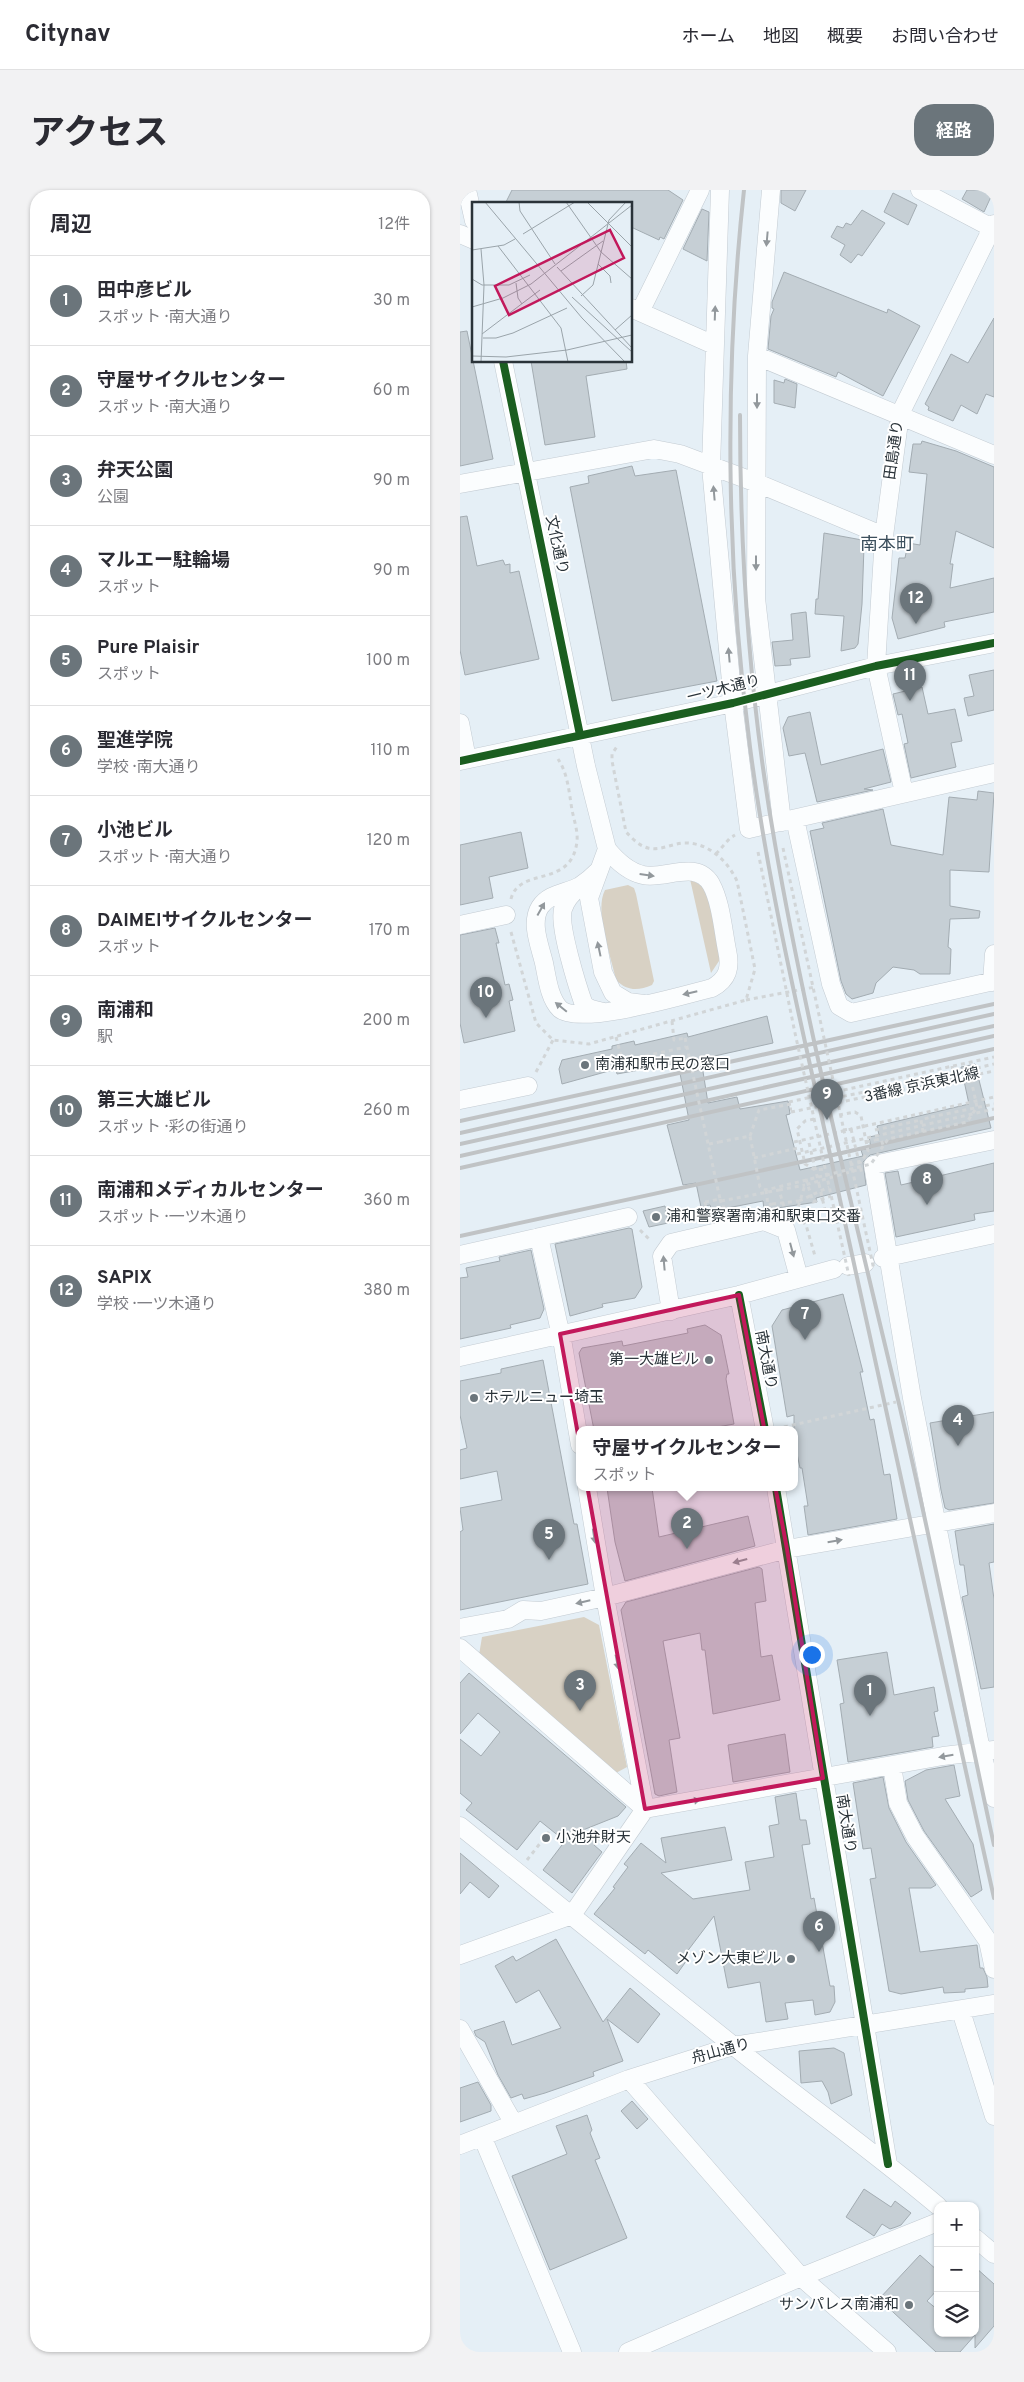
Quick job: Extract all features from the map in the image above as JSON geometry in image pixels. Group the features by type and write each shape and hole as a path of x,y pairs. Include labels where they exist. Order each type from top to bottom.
{"street":[{"path":"467,190 472,212"},
{"path":"700,190 636,310 714,345"},
{"path":"720,190 711,466 733,703 749,829 994,773"},
{"path":"771,190 757,356 756,598 768,693 788,820 831,984 839,1006 851,1013 993,981 994,954"},
{"path":"920,190 993,227"},
{"name":"田島通り","path":"904,793 876,666 884,536 900,414 993,227"},
{"path":"460,234 472,239"},
{"path":"757,356 900,414 994,455"},
{"name":"文化通り","path":"504,362 605,857"},
{"path":"460,484 654,449 680,454 884,536"},
{"name":"一ツ木通り","path":"464,760 733,703 876,666 994,643"},
{"path":"460,723 464,760"},
{"path":"605,857 589,898 604,972 613,993 628,1002 644,1004"},
{"path":"605,857 615,859 641,875 652,876 683,871 702,875 710,882 715,892 729,956 729,971 726,977 712,988 607,1012 586,1015 573,1014 559,1007 552,997 536,929 536,918 540,907 546,900 580,886 597,873 605,857"},
{"path":"605,857 596,874 571,895 563,909 562,915 564,934 584,1005 591,1009 607,1012"},
{"path":"460,925 506,915"},
{"path":"460,1100 528,1086"},
{"path":"994,1140 865,1169 863,1266 912,1398 988,1750 994,1798"},
{"path":"460,1255 628,1217"},
{"path":"671,1311 662,1256 671,1244 764,1221 786,1230 799,1278"},
{"path":"460,1357 671,1311 799,1278 863,1266 994,1234"},
{"path":"539,1237 560,1334 577,1426"},
{"name":"南大通り","path":"739,1295 764,1426"},
{"path":"587,1491 645,1810"},
{"name":"南大通り","path":"777,1491 888,2164"},
{"path":"460,1628 508,1619 524,1610 541,1612 605,1597 787,1549 994,1513"},
{"path":"460,1648 645,1810"},
{"path":"460,1955 572,1915 645,1810 988,1750"},
{"path":"892,1766 898,1803 902,1811 915,1836 988,1941 994,1969"},
{"path":"460,1826 733,2046 831,2123 888,2164 934,2203"},
{"name":"舟山通り","path":"460,2145 629,2079 733,2046 960,2011 994,2004"},
{"path":"960,2011 994,2116"},
{"path":"460,2029 514,2124"},
{"path":"629,2079 801,2277 887,2352"},
{"path":"482,2136 572,2352"},
{"path":"628,2352 801,2277 934,2224"},
{"path":"979,2241 994,2254"}],"path":[{"path":"622,742 612,754 612,761 626,832 646,848 656,849 683,843 706,848 716,854 732,871 737,882 755,969 746,1000"},
{"path":"558,759 565,770 578,839 573,859 562,869 548,876 523,882 513,892 506,915 536,1023 553,1040 589,1044 746,1000 831,984"},
{"path":"716,854 730,838 749,829"},
{"path":"783,848 850,1165 863,1266"},
{"path":"758,852 834,1208 863,1266"},
{"path":"672,1021 674,1040 685,1038 720,1200 722,1207 725,1206"},
{"path":"616,1037 624,1067 688,1054"},
{"path":"528,1086 553,1040"},
{"path":"622,1061 686,1047"},
{"path":"865,1169 817,1176 766,1190 760,1187 750,1136 760,1110 994,1057"},
{"path":"953,1073 994,1064"},
{"path":"952,1066 954,1079"},
{"path":"708,1220 705,1202 805,1185 865,1169 888,1139 968,1122 977,1107 969,1070"},
{"path":"927,1072 927,1079 930,1084"},
{"path":"835,1098 927,1079"},
{"path":"994,1097 795,1141 798,1153 994,1109"},
{"path":"875,1130 994,1104"},
{"path":"936,1109 939,1115 938,1121"},
{"path":"839,1114 855,1112 861,1116 868,1150 862,1162 850,1165"},
{"path":"814,1119 806,1121 797,1129 805,1164 815,1170 825,1169"},
{"path":"921,1120 923,1132"},
{"path":"874,1123 876,1134"},
{"path":"842,1130 852,1128 865,1169"},
{"path":"708,1144 750,1136"},
{"path":"818,1136 808,1139 825,1210 834,1208"},
{"path":"866,1142 880,1139 884,1146"},
{"path":"754,1158 797,1148"},
{"path":"806,1179 813,1202 831,1196"},
{"path":"796,1214 805,1185"},
{"path":"766,1190 768,1204 772,1204 799,1200 816,1191 829,1188"},
{"path":"779,1190 786,1210"},
{"path":"774,1196 780,1196"},
{"path":"793,1426 912,1398"},
{"path":"518,1872 549,1832"}],"highlighted area":[{"path":"739,1295 787,1549 823,1778 645,1809 560,1334"}],"shaded area":[{"path":"690,879 704,887 709,895 721,953 719,961 711,973"},
{"path":"628,885 634,888 636,894 654,981 652,985 637,989 624,986 616,980 607,947 601,910 605,890"},
{"path":"584,1617 599,1625 627,1767 616,1773 479,1655 482,1637"}],"building":[{"path":"512,190 668,190 683,200 664,239 660,237 659,240 632,227 632,202 506,202"},
{"path":"781,190 806,190 795,211 781,203"},
{"path":"967,190 994,190 984,212 962,199"},
{"path":"893,193 917,205 908,225 884,212"},
{"path":"702,209 709,212 707,261 683,249"},
{"path":"862,210 885,223 862,256 858,254 851,263 840,255 845,245 831,237 837,226 843,228 846,223 851,225"},
{"path":"784,272 887,313 888,309 920,326 883,396 838,372 836,377 768,349 771,316 774,309 772,308 772,302"},
{"path":"994,318 994,397 986,394 977,414 961,405 953,421 928,410 929,407 925,404 951,354 968,363"},
{"path":"467,331 493,459 460,466 460,332"},
{"path":"531,362 626,362 627,369 586,376 595,437 545,445"},
{"path":"785,379 797,384 795,408 774,403 774,380 784,383"},
{"path":"922,441 956,451 994,467 994,548 956,531 950,564 953,564 950,588 994,578 994,612 944,622 945,627 898,639 892,618 899,558 905,558 908,543 920,545 927,474 909,472 913,444 921,444"},
{"path":"632,466 635,476 676,470 717,681 612,701 570,487 589,483 588,476"},
{"path":"467,516 477,566 503,560 505,565 510,564 510,573 519,571 539,659 465,675 460,650 460,517"},
{"path":"824,533 862,540 861,545 864,546 862,604 858,644 855,648 841,651 844,616 815,614"},
{"path":"806,612 810,657 790,659 791,665 775,666 772,642 793,640 791,614"},
{"path":"994,670 994,710 968,716 964,698 974,696 969,675"},
{"path":"922,687 928,714 955,709 962,741 951,743 956,767 911,778 904,744 908,743 902,714 898,715 893,694"},
{"path":"810,712 821,765 883,749 891,782 864,789 873,790 817,802 805,753 789,756 783,728 788,717"},
{"path":"978,791 994,793 989,872 950,870 950,906 980,911 979,918 950,919 948,947 951,949 950,974 920,974 914,970 893,967 876,983 873,993 852,999 846,994 841,981 810,831 824,828 822,823 883,809 891,845 943,855 949,797 977,800"},
{"path":"521,832 528,868 489,877 493,898 460,905 460,845"},
{"path":"495,928 499,943 496,943 505,985 509,984 513,1000 509,1001 515,1031 464,1043 460,1023 460,935"},
{"path":"767,1016 773,1043 701,1059 708,1103 737,1097 740,1109 788,1101 790,1114 786,1115 800,1170 863,1156 861,1150 871,1148 869,1137 879,1135 877,1126 969,1104 961,1067 975,1064 991,1128 870,1155 863,1162 866,1185 816,1198 817,1202 764,1210 763,1201 712,1211 710,1205 701,1207 696,1183 683,1185 667,1125 689,1120 678,1063 617,1074 616,1069 562,1084 559,1069 562,1060 612,1049 612,1046 634,1041 635,1045 687,1033 688,1037"},
{"path":"994,1163 994,1211 974,1214 975,1220 896,1237 885,1173 898,1171 901,1185"},
{"name":"浦和警察署南浦和駅東口交番","path":"665,1206 668,1223 649,1227 643,1211"},
{"path":"629,1228 632,1229 642,1287 635,1298 602,1304 603,1307 570,1316 555,1244"},
{"path":"531,1250 544,1309 540,1318 510,1325 511,1328 460,1339 460,1278 468,1277 466,1268 500,1261 499,1257"},
{"path":"843,1294 863,1372 860,1372 870,1420 874,1419 884,1475 890,1474 897,1519 808,1535 804,1506 808,1506 802,1468 800,1468 798,1458 798,1426 794,1426 794,1415 787,1417 772,1326 782,1310"},
{"path":"705,1325 721,1335 729,1374 727,1374 726,1379 734,1424 723,1426 593,1426 579,1353 582,1348 622,1341 623,1346 688,1333 687,1329"},
{"path":"543,1360 574,1524 577,1524 588,1584 460,1610 460,1532 463,1530 460,1508 502,1500 497,1471 460,1479 460,1450 467,1448 460,1415 460,1381 501,1373 501,1369"},
{"path":"994,1412 994,1503 949,1510 945,1508 941,1490 930,1423"},
{"path":"607,1491 652,1491 659,1537 748,1516 755,1546 625,1581 615,1542"},
{"path":"994,1524 994,1562 989,1563 994,1599 994,1687 981,1689 962,1597 968,1595 964,1565 960,1565 955,1531"},
{"path":"759,1567 762,1569 766,1601 755,1603 761,1657 772,1655 780,1700 713,1714 705,1650 702,1650 700,1633 663,1641 680,1738 669,1740 677,1792 659,1796 655,1794 621,1610 626,1602"},
{"path":"887,1652 894,1695 934,1687 938,1711 934,1712 939,1736 932,1737 933,1747 848,1762 840,1704 844,1703 837,1660"},
{"path":"469,1673 626,1807 618,1816 583,1830 585,1837 603,1834 594,1845 602,1852 572,1893 543,1870 565,1841 540,1821 517,1850 466,1810 472,1803 460,1793 460,1739 481,1756 500,1732 478,1713 460,1734 460,1683"},
{"path":"785,1734 790,1772 733,1782 728,1745"},
{"path":"954,1765 960,1796 945,1799 973,1844 982,1890 971,1897 924,1831 908,1800 905,1781 926,1770"},
{"path":"883,1777 889,1808 906,1842 936,1885 931,1888 909,1888 920,1952 977,1945 980,1968 983,1968 987,1977 988,1987 965,1989 965,1992 944,1993 943,1987 901,1994 889,1991 870,1879 876,1878 871,1848 863,1849 853,1783"},
{"path":"796,1793 800,1820 806,1820 810,1844 802,1845 811,1899 814,1898 830,1986 834,1986 835,2002 830,2012 815,2015 813,2000 785,2003 788,2019 766,2022 760,1982 728,1988 714,1916 683,1957 687,1960 677,1974 648,1950 645,1954 594,1914 615,1888 613,1887 628,1867 624,1864 641,1843 666,1863 661,1838 725,1827 732,1860 661,1873 693,1899 750,1890 745,1862 774,1857 769,1826 779,1824 775,1797"},
{"path":"460,1853 499,1886 489,1898 470,1882 460,1894"},
{"path":"556,1939 603,2022 630,1988 660,2014 638,2043 607,2019 623,2061 593,2072 594,2076 545,2093 524,2099 522,2094 511,2098 498,2075 485,2042 476,2036 474,2031 504,2021 512,2045 561,2028 539,1990 516,2003 495,1966 513,1956 516,1961"},
{"path":"834,2048 844,2053 852,2095 831,2104 828,2092 822,2081 801,2083 799,2051"},
{"path":"478,2082 491,2105 491,2111 460,2122 460,2088"},
{"path":"632,2101 648,2119 637,2129 621,2111"},
{"path":"587,2115 592,2130 590,2133 600,2158 595,2160 627,2238 550,2270 512,2176 567,2154 556,2126"},
{"path":"864,2189 891,2207 895,2201 911,2213 901,2225 896,2227 890,2229 882,2224 874,2236 846,2217"},
{"name":"サンパレス南浦和","path":"920,2255 934,2267 934,2293 927,2301 934,2307 934,2337 973,2337 960,2352 936,2352 879,2299"},
{"name":"サンパレス南浦和","path":"979,2271 994,2284 994,2326 975,2348 975,2337 979,2337"}],"railway":[{"path":"744,190 733,329 730,469 736,609 742,678 758,805 791,979 994,1898"},
{"path":"740,415 742,523 748,630 759,738 775,844 817,1057 912,1462 994,1845"},
{"path":"460,1121 994,1004"},
{"path":"460,1133 994,1014"},
{"path":"460,1144 994,1026"},
{"path":"460,1156 994,1036"},
{"path":"460,1168 994,1049"},
{"path":"460,1236 994,1118"}],"cycle path":[{"path":"503,362 580,735"},
{"path":"460,761 733,703 876,666 994,643"},
{"path":"739,1295 764,1426"},
{"path":"776,1491 888,2164"}],"place":[{"name":"SAPIX","path":"916,624"},
{"name":"南浦和メディカルセンター","path":"910,701"},
{"name":"第三大雄ビル","path":"486,1018"},
{"name":"南浦和駅市民の窓口","path":"585,1065"},
{"name":"南浦和","path":"827,1120"},
{"name":"DAIMEIサイクルセンター","path":"927,1205"},
{"name":"浦和警察署南浦和駅東口交番","path":"656,1217"},
{"name":"小池ビル","path":"805,1340"},
{"name":"第一大雄ビル","path":"709,1360"},
{"name":"ホテルニュー埼玉","path":"474,1398"},
{"name":"マルエー駐輪場","path":"958,1446"},
{"name":"守屋サイクルセンター","path":"687,1549"},
{"name":"Pure Plaisir","path":"549,1560"},
{"name":"弁天公園","path":"580,1711"},
{"name":"田中彦ビル","path":"870,1716"},
{"name":"小池弁財天","path":"546,1838"},
{"name":"聖進学院","path":"819,1952"},
{"name":"メゾン大東ビル","path":"791,1959"},
{"name":"サンパレス南浦和","path":"909,2305"}],"district":[{"name":"南本町","path":"887,545"}]}
